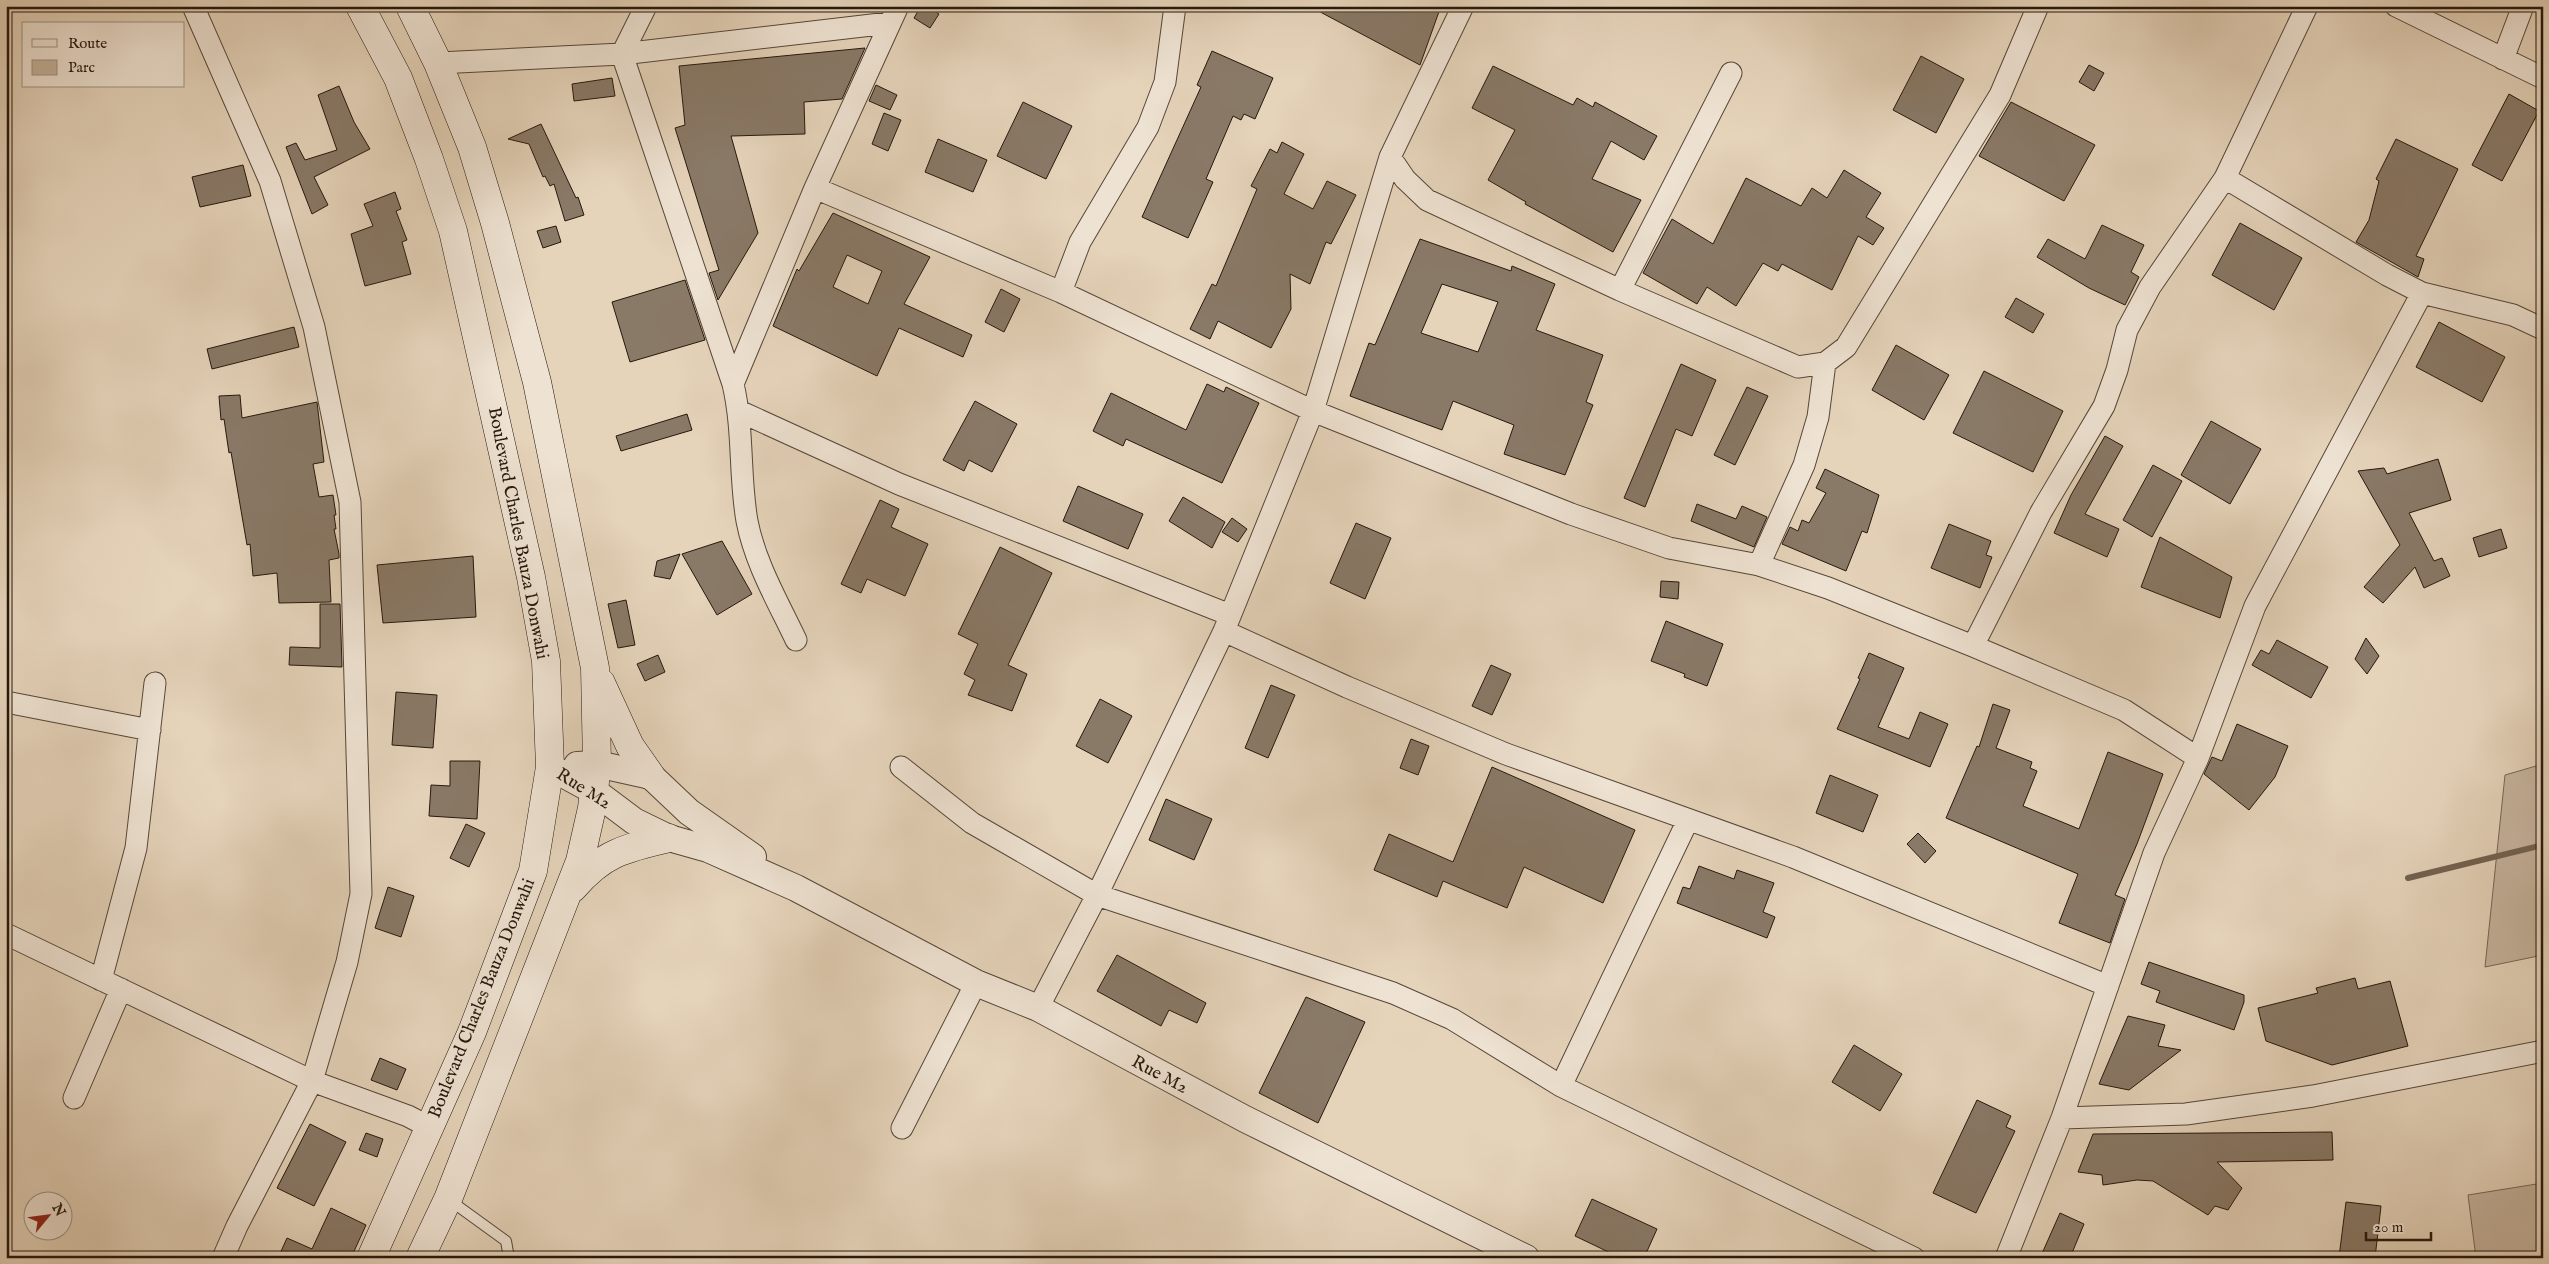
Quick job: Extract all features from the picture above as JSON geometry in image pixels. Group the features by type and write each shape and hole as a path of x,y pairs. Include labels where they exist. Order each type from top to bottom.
{"main road":[{"name":"Boulevard Charles Bauza Donwahi","path":"360,6 398,78 429,159 453,231 531,577 546,661 550,767 533,871 472,1032 371,1258"},
{"path":"410,6 438,63 472,147 534,373 595,668 610,708 630,746 651,776"},
{"path":"420,1258 448,1199 580,860 594,791 597,764 595,668"},
{"path":"567,895 587,872 612,853 669,838"}],"street":[{"path":"193,6 270,182 314,327 350,502 361,894 347,962 312,1081 236,1226 223,1258"},
{"path":"646,6 622,54 733,384 739,411 747,521 760,566 796,640"},
{"path":"1061,292 1080,242 1148,126 1165,82 1175,6"},
{"path":"1038,1008 1098,895 1227,623 1312,411 1390,157 1464,6"},
{"path":"1390,157 1405,179 1427,200 1620,290 1798,367 1825,363 1846,347 2000,95 2038,6"},
{"path":"1973,646 2041,512 2104,406 2117,370 2127,330 2150,287 2225,178 2307,6"},
{"path":"2396,6 2543,78"},
{"path":"2503,59 2523,6"},
{"path":"438,63 622,54 894,15"},
{"path":"733,384 815,188 894,15"},
{"path":"1620,290 1731,73"},
{"path":"2225,178 2422,293 2513,314 2543,329"},
{"path":"815,188 1061,292 1312,411 1571,514 1669,548 1759,565 1828,588 1973,646 2124,710 2198,758"},
{"path":"2006,1258 2062,1118 2154,854 2198,758 2255,606 2422,293"},
{"path":"1759,565 1804,465 1818,417 1825,363"},
{"path":"739,411 899,484 1227,623 1347,688 1506,754 1793,857 2108,986"},
{"path":"101,980 136,848 155,683"},
{"path":"6,702 150,730"},
{"name":"Rue M2","path":"550,767 597,764 651,776 689,812 796,888"},
{"name":"Rue M2","path":"550,767 594,791 634,821 669,838 708,849 796,888 976,983 1038,1008 1245,1119 1526,1258"},
{"path":"901,767 972,823 1098,895 1393,993 1452,1019 1562,1086 1914,1258"},
{"path":"1562,1086 1688,820"},
{"path":"6,934 312,1081 408,1116 429,1127"},
{"path":"902,1128 976,983"},
{"path":"74,1098 121,989"},
{"path":"2062,1118 2186,1114 2313,1096 2543,1051"}],"lane":[{"path":"448,1199 506,1241 510,1258"}],"green space":[{"path":"2543,764 2543,955 2485,967 2505,775"},
{"path":"2543,1183 2543,1258 2476,1258 2468,1195"}],"building":[{"path":"921,6 926,6 939,14 930,28 914,18"},
{"path":"1309,6 1441,6 1420,65"},
{"path":"865,48 842,99 804,102 805,134 731,136 758,233 718,300 709,273 719,270 675,128 685,125 679,66"},
{"path":"1212,51 1273,78 1255,119 1244,114 1241,120 1233,116 1206,179 1213,182 1188,238 1142,217 1201,87 1197,85"},
{"path":"1921,56 1964,79 1936,133 1893,110"},
{"path":"2089,65 2104,73 2094,91 2079,82"},
{"path":"1493,66 1573,105 1577,98 1593,107 1595,102 1657,136 1644,160 1611,141 1592,179 1641,200 1613,252 1525,204 1526,202 1488,180 1515,130 1472,108"},
{"path":"612,78 615,96 574,101 572,84"},
{"path":"876,85 897,95 890,110 869,101"},
{"path":"339,86 354,122 370,149 314,177 328,205 312,214 286,147 296,143 305,160 337,150 318,95"},
{"path":"2509,94 2539,111 2502,181 2472,165"},
{"path":"1023,102 1072,126 1046,179 997,156"},
{"path":"2011,102 2095,145 2064,201 1979,156"},
{"path":"884,113 901,120 888,151 872,144"},
{"path":"541,124 576,198 578,197 584,215 565,221 554,184 550,186 545,176 543,177 529,144 508,139"},
{"path":"938,139 987,160 973,192 925,172"},
{"path":"2396,139 2458,169 2416,256 2424,259 2418,277 2356,242 2369,220 2379,181 2376,179"},
{"path":"1282,142 1304,154 1284,194 1313,209 1327,181 1356,195 1331,244 1326,242 1310,284 1290,274 1291,309 1271,348 1218,321 1210,339 1190,329 1212,284 1216,286 1257,189 1251,186 1270,149 1277,153"},
{"path":"243,165 251,196 200,207 192,177"},
{"path":"1844,170 1881,193 1866,217 1884,228 1873,245 1858,236 1832,290 1782,264 1778,271 1763,263 1736,306 1707,287 1697,304 1643,273 1672,219 1713,244 1746,178 1801,206 1812,188 1827,198"},
{"path":"395,192 401,209 396,211 407,240 402,242 411,274 365,286 351,234 373,226 364,204"},
{"path":"833,213 930,257 904,304 972,335 963,357 899,328 877,376 773,326 797,269 799,271","holes":["847,255 882,271 868,304 833,287"]},
{"path":"2240,223 2302,258 2274,310 2212,275"},
{"path":"2102,225 2144,245 2131,272 2139,277 2125,305 2089,288 2037,257 2048,239 2085,259"},
{"path":"556,226 561,242 543,248 537,231"},
{"path":"1420,239 1511,271 1512,266 1555,284 1536,330 1603,355 1586,402 1593,405 1565,475 1504,454 1514,425 1453,401 1442,430 1350,396 1369,343 1375,345","holes":["1442,284 1498,302 1478,352 1421,333"]},
{"path":"685,280 705,340 630,362 612,302"},
{"path":"1001,289 1020,299 1004,332 985,322"},
{"path":"2016,298 2044,314 2033,333 2005,317"},
{"path":"2439,322 2505,357 2482,402 2416,367"},
{"path":"294,327 299,347 212,369 207,349"},
{"path":"1896,345 1949,375 1924,420 1872,390"},
{"path":"1681,364 1716,380 1692,436 1676,429 1645,507 1624,498"},
{"path":"1984,371 2063,411 2033,472 1953,433"},
{"path":"1207,384 1224,392 1226,387 1259,403 1222,483 1126,439 1123,446 1093,431 1111,393 1186,430"},
{"path":"1747,387 1768,396 1735,465 1714,455"},
{"path":"240,395 242,418 317,402 324,462 313,464 319,497 333,495 336,515 334,515 336,529 334,529 339,554 339,558 329,560 331,602 279,603 277,573 253,576 250,544 247,545 231,452 229,453 224,419 221,420 219,396"},
{"path":"975,401 1017,424 992,472 969,460 964,471 943,460"},
{"path":"687,414 692,430 621,451 616,436"},
{"path":"2211,421 2261,449 2230,504 2181,475"},
{"path":"2105,436 2123,446 2085,514 2119,529 2107,557 2054,533 2071,495"},
{"path":"2438,459 2451,500 2409,513 2434,561 2442,558 2450,576 2424,588 2415,567 2383,603 2364,587 2400,545 2358,471 2384,468 2387,474"},
{"path":"2153,465 2182,481 2152,537 2123,520"},
{"path":"1825,469 1879,495 1867,533 1862,531 1846,571 1782,544 1790,527 1798,531 1802,520 1809,523 1826,493 1816,488"},
{"path":"1078,486 1143,514 1128,549 1063,521"},
{"path":"1183,497 1225,522 1212,548 1169,521"},
{"path":"880,500 899,509 891,527 928,544 905,596 867,579 861,593 841,584"},
{"path":"1697,504 1736,519 1742,506 1767,517 1754,547 1691,521"},
{"path":"1232,518 1247,529 1238,542 1222,532"},
{"path":"1356,523 1391,538 1365,599 1330,583"},
{"path":"1949,524 1991,541 1986,555 1992,557 1980,588 1931,568"},
{"path":"2501,529 2507,548 2479,557 2473,538"},
{"path":"2160,537 2232,577 2220,618 2141,587"},
{"path":"722,541 752,594 717,615 682,554"},
{"path":"1000,547 1052,573 1008,665 1027,674 1012,711 968,695 975,680 964,674 978,644 958,634"},
{"path":"680,554 670,579 654,576 657,561"},
{"path":"473,556 476,617 383,623 377,565"},
{"path":"1661,581 1679,582 1678,599 1660,597"},
{"path":"626,600 635,645 618,648 608,604"},
{"path":"320,604 340,604 342,667 289,665 290,647 320,648"},
{"path":"1666,621 1723,644 1707,686 1684,677 1685,674 1651,661"},
{"path":"2366,638 2379,656 2367,674 2355,659"},
{"path":"2277,640 2328,667 2311,698 2252,665 2261,650 2269,654"},
{"path":"1869,653 1904,668 1878,727 1909,739 1920,712 1948,724 1930,767 1837,729 1860,679 1858,678"},
{"path":"658,655 665,672 645,681 637,664"},
{"path":"1491,665 1511,674 1492,715 1472,706"},
{"path":"1271,685 1295,695 1268,758 1245,748"},
{"path":"396,692 437,695 433,748 392,745"},
{"path":"1100,699 1132,716 1108,763 1076,746"},
{"path":"1993,704 2010,710 1996,748 2032,762 2030,768 2037,771 2023,806 2079,829 2108,752 2163,774 2137,844 2115,895 2125,899 2110,943 2059,923 2078,874 1946,818 1977,746 1979,747"},
{"path":"2237,724 2288,746 2275,777 2249,810 2204,774 2212,757 2222,761"},
{"path":"1411,739 1429,746 1418,775 1400,768"},
{"path":"450,761 480,761 477,819 429,816 431,785 450,786"},
{"path":"1492,767 1635,830 1603,903 1524,867 1507,908 1443,881 1437,897 1374,870 1389,834 1453,862"},
{"path":"1830,775 1878,795 1863,832 1816,813"},
{"path":"1166,799 1212,819 1194,860 1149,840"},
{"path":"466,824 485,833 469,867 450,858"},
{"path":"1918,833 1936,851 1925,863 1907,844"},
{"path":"1699,866 1734,879 1737,870 1774,883 1763,912 1775,917 1767,938 1677,903 1683,887 1690,889"},
{"path":"388,887 414,896 401,937 375,928"},
{"path":"1117,955 1206,1003 1197,1023 1169,1010 1161,1026 1097,991"},
{"path":"2149,962 2244,995 2244,1002 2234,1030 2156,1002 2160,991 2141,984"},
{"path":"2355,978 2358,989 2390,981 2408,1046 2332,1065 2266,1041 2258,1008 2318,993 2316,988"},
{"path":"1306,997 1365,1022 1318,1123 1259,1093"},
{"path":"2128,1016 2165,1025 2158,1046 2181,1050 2129,1090 2099,1084"},
{"path":"1854,1045 1902,1074 1880,1111 1832,1082"},
{"path":"380,1058 406,1069 397,1090 371,1080"},
{"path":"1977,1100 2011,1116 2006,1127 2015,1131 1976,1213 1933,1193"},
{"path":"310,1124 346,1142 314,1206 277,1188"},
{"path":"2332,1132 2333,1160 2217,1162 2242,1188 2228,1210 2215,1206 2208,1215 2153,1181 2137,1180 2103,1185 2102,1175 2078,1172 2093,1134"},
{"path":"366,1133 383,1139 377,1157 359,1150"},
{"path":"1592,1199 1657,1229 1644,1258 1621,1258 1575,1236"},
{"path":"2346,1202 2381,1206 2375,1258 2339,1257"},
{"path":"331,1208 366,1225 351,1258 278,1258 287,1238 312,1249"},
{"path":"2060,1213 2084,1224 2070,1258 2040,1258"}],"waterway":[{"path":"2408,878 2543,845"}]}
